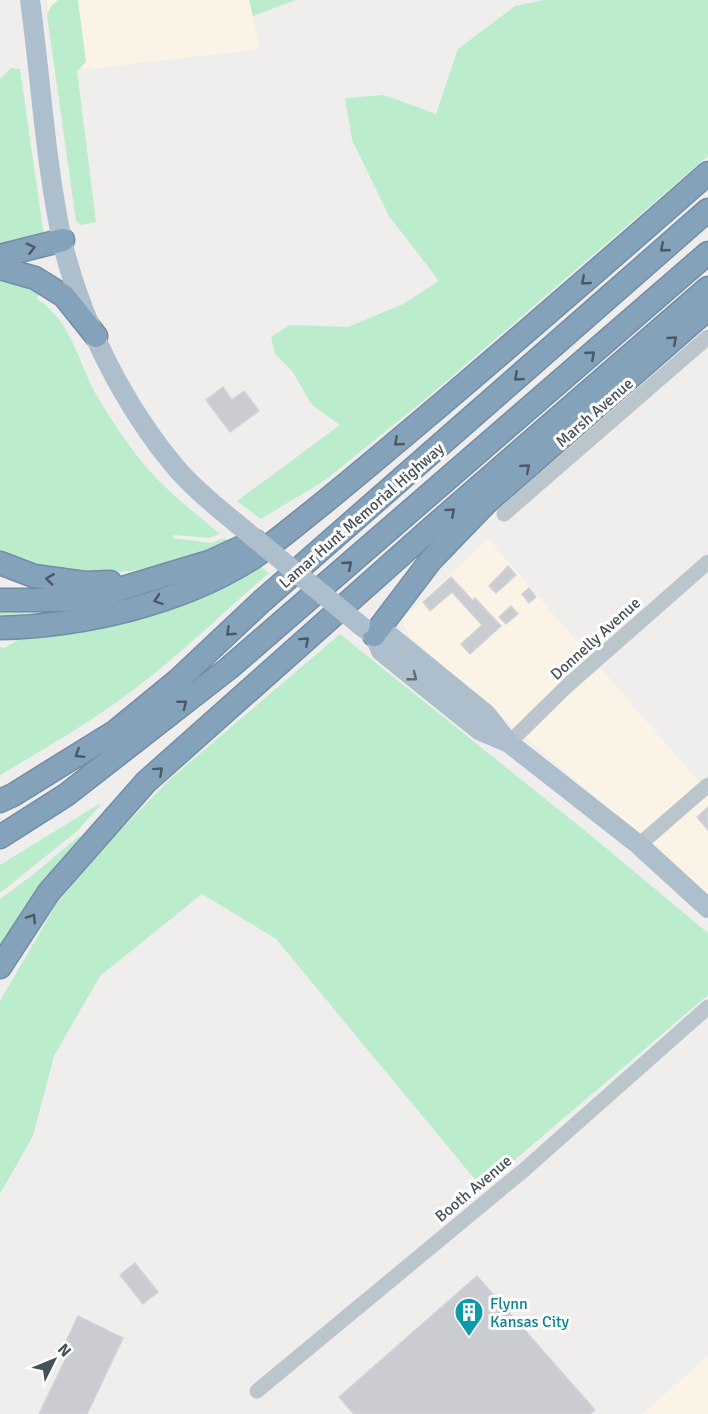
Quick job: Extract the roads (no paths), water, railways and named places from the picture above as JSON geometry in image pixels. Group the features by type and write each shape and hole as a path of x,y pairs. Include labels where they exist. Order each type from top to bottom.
{"highway":[{"path":"0,628 60,624 97,618 138,607 181,592 250,560 349,483 533,327 708,173"},
{"name":"Lamar Hunt Memorial Highway","path":"0,801 14,795 116,731 177,681 262,601 708,210"},
{"path":"0,256 63,240"},
{"name":"Lamar Hunt Memorial Highway","path":"0,837 66,795 229,668 708,253"},
{"path":"0,268 35,278 64,296 96,336"},
{"path":"0,967 49,892 146,782 708,288"},
{"path":"367,630 486,503 708,309"},
{"path":"0,600 65,600 96,597 209,562 273,533 349,483"},
{"path":"0,563 34,576 85,583 150,580"}],"main road":[{"path":"30,0 50,173 74,284 119,387 152,438 180,472 218,508 367,630 381,651 479,730 509,743 639,845 708,908"}],"street":[{"name":"Marsh Avenue","path":"504,514 708,336"},
{"name":"Donnelly Avenue","path":"509,743 568,685 708,562"},
{"path":"639,845 708,785"},
{"name":"Booth Avenue","path":"257,1391 524,1170 708,1007"}],"place":[{"name":"Flynn Kansas City","path":"469,1338"}]}
